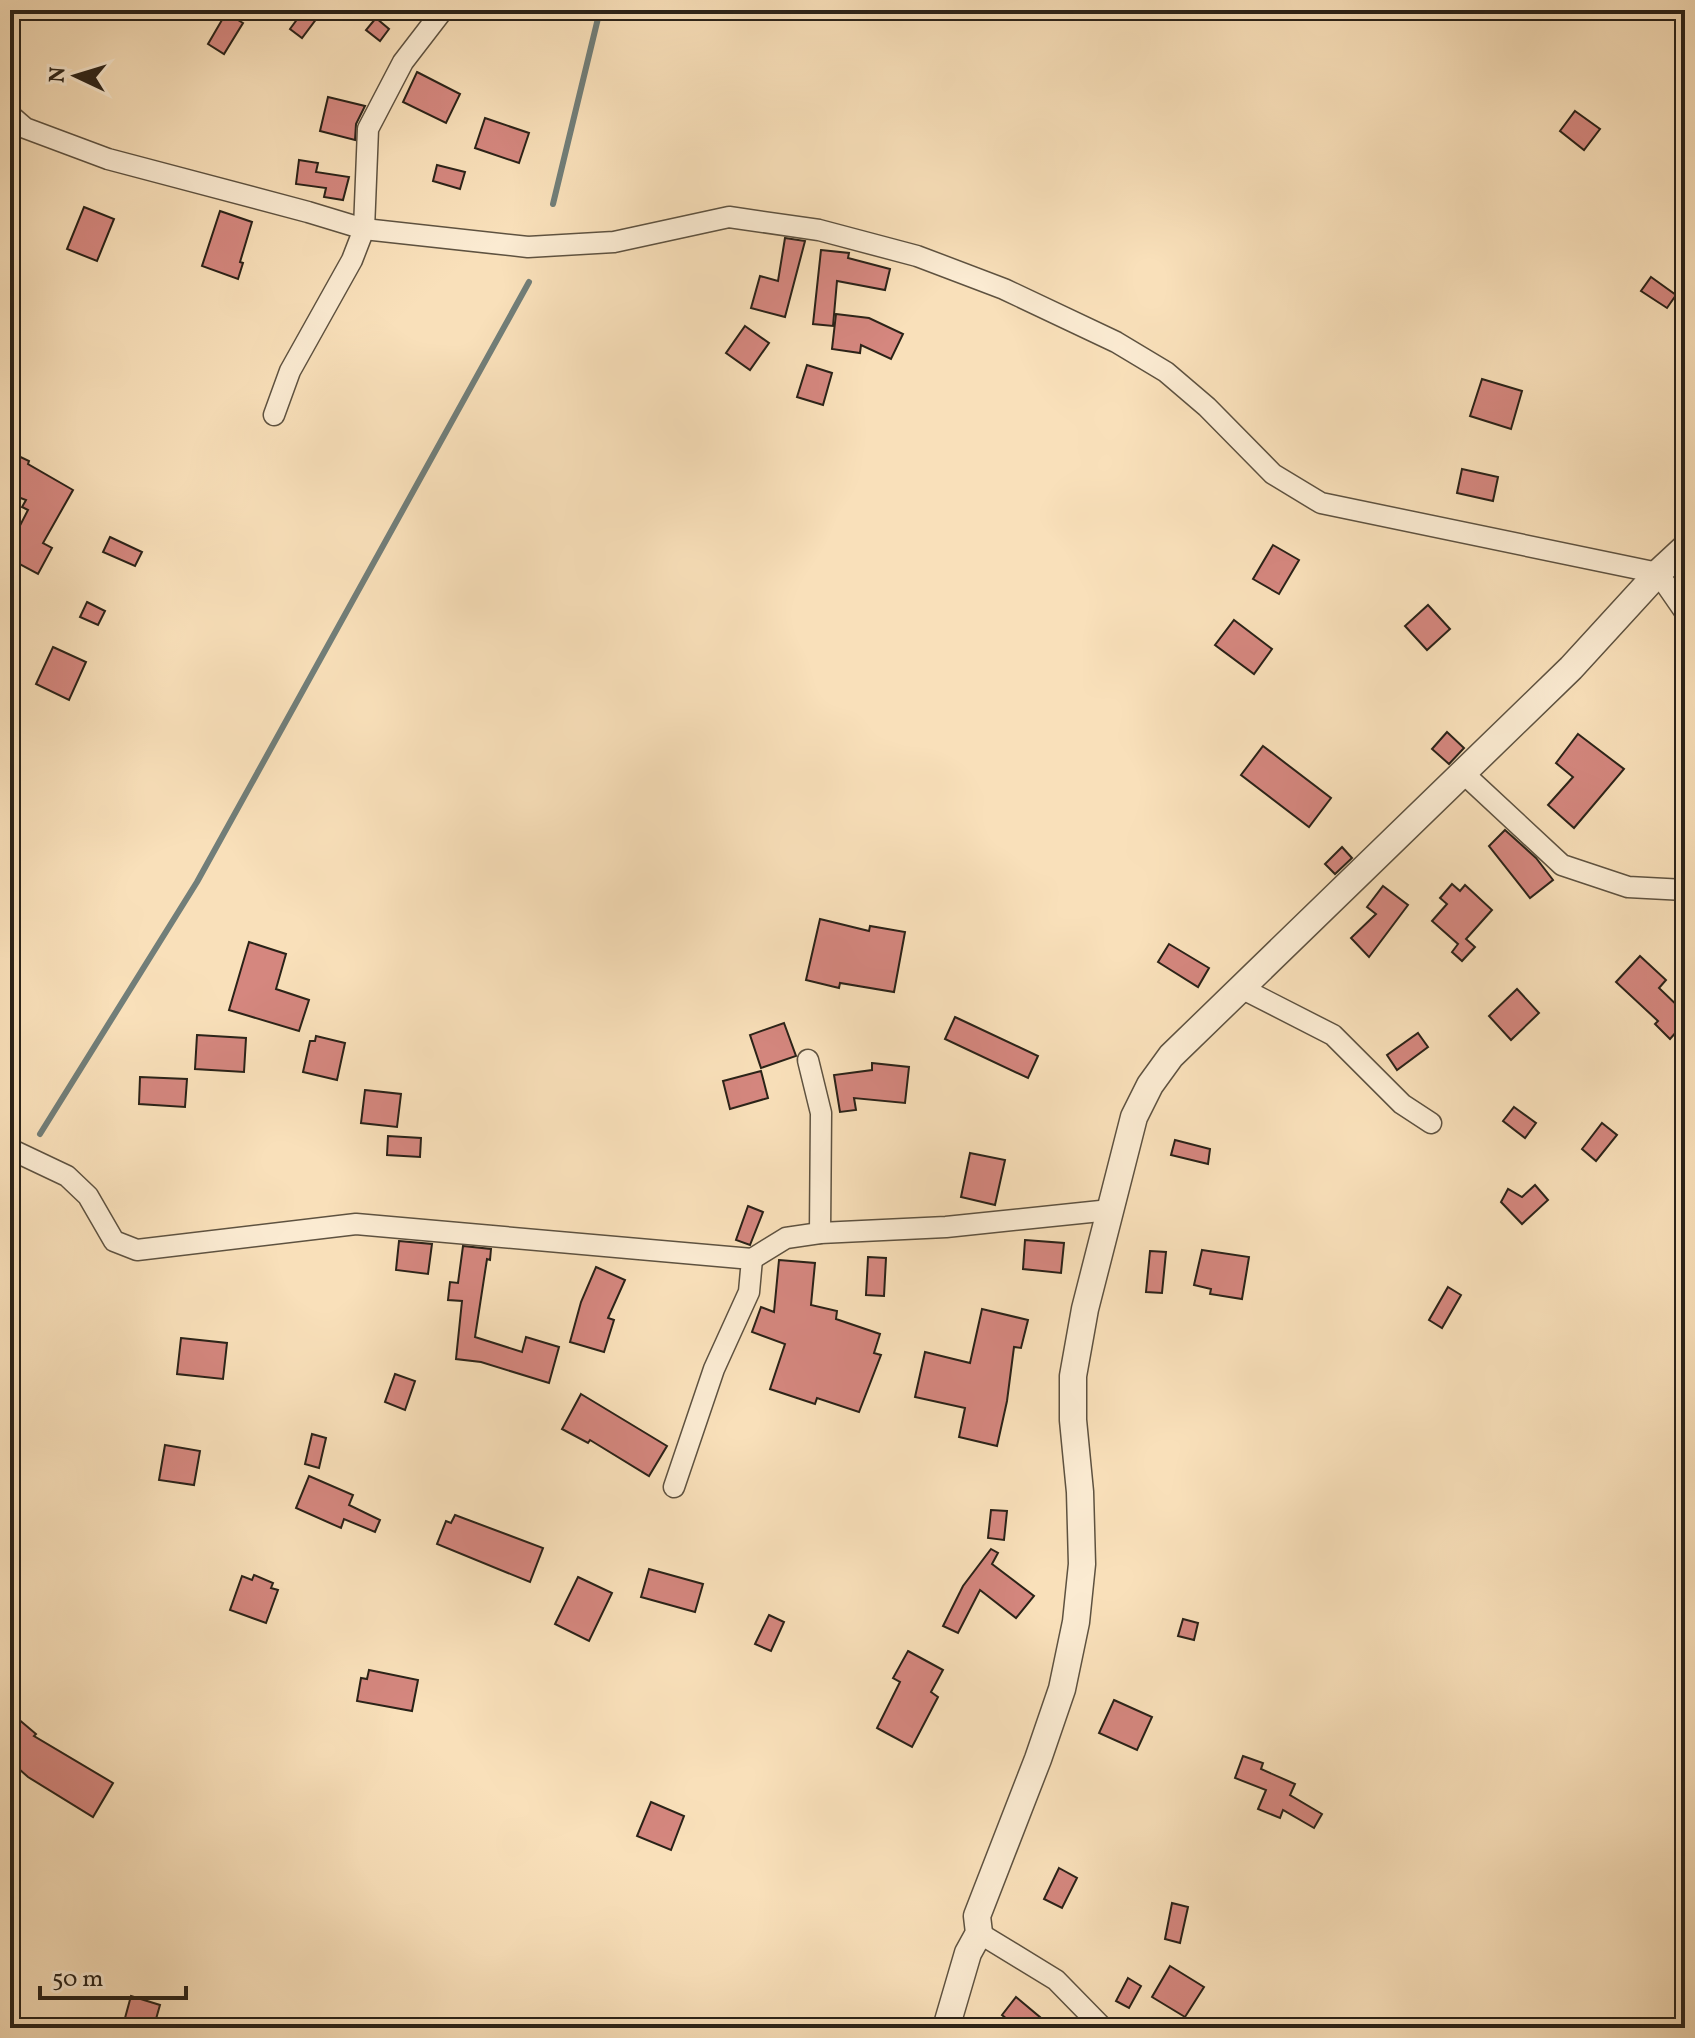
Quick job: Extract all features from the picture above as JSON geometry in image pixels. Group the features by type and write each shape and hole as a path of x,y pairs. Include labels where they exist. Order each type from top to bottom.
{"street":[{"path":"274,415 290,371 352,260 364,229 368,129 403,62 443,10"},
{"path":"10,115 25,128 108,159 364,229 528,247 614,242 729,217 819,230 903,252 1004,289 1116,342 1166,372 1207,407 1273,474 1321,503 1658,573 1685,612"},
{"path":"946,2028 968,1953 979,1933 977,1916 1062,1689 1076,1622 1082,1564 1073,1376 1085,1309 1134,1117 1150,1085 1171,1056 1571,668 1685,548"},
{"path":"1462,772 1562,865 1628,887 1685,890"},
{"path":"1243,989 1333,1035 1402,1104 1431,1123"},
{"path":"808,1060 821,1113 820,1233"},
{"path":"10,1149 67,1176 88,1196 114,1241 137,1250 356,1224 752,1259 786,1238 820,1233 946,1227 1110,1210"},
{"path":"674,1487 714,1369 749,1292 752,1259"},
{"path":"979,1933 1056,1980 1103,2028"}],"building":[{"path":"304,10 323,10 302,38 290,29"},
{"path":"226,13 243,23 224,54 208,44"},
{"path":"376,18 389,29 380,41 366,30"},
{"path":"417,72 460,94 446,123 403,102"},
{"path":"328,97 365,106 356,124 355,140 320,131"},
{"path":"1575,111 1600,129 1584,150 1560,131"},
{"path":"485,118 529,133 519,163 475,148"},
{"path":"299,160 318,163 316,172 349,177 343,200 324,197 326,188 296,184"},
{"path":"437,165 465,172 460,189 433,181"},
{"path":"84,207 114,219 97,261 67,249"},
{"path":"220,211 252,222 238,279 202,266"},
{"path":"785,238 805,241 785,317 751,308 760,276 778,281"},
{"path":"821,250 849,253 848,258 890,269 885,290 837,281 833,326 813,324"},
{"path":"1651,277 1676,295 1667,308 1641,291"},
{"path":"836,314 869,318 903,334 891,359 861,345 860,353 832,349"},
{"path":"745,326 769,343 750,370 726,353"},
{"path":"807,365 832,373 823,405 797,397"},
{"path":"1482,379 1522,391 1511,429 1470,416"},
{"path":"10,452 73,490 43,543 52,548 38,574 10,559 10,545 28,510 22,507 26,500 10,494"},
{"path":"1462,469 1498,477 1493,501 1457,493"},
{"path":"110,537 142,552 135,566 103,552"},
{"path":"1273,545 1299,560 1279,594 1253,579"},
{"path":"87,602 105,611 98,625 80,617"},
{"path":"1428,605 1450,629 1427,650 1405,626"},
{"path":"1234,620 1272,649 1254,674 1215,645"},
{"path":"53,647 86,662 69,700 36,684"},
{"path":"1447,732 1464,748 1449,764 1432,749"},
{"path":"1578,734 1624,769 1574,828 1548,805 1573,777 1556,763"},
{"path":"1263,746 1331,798 1309,827 1241,775"},
{"path":"1505,830 1536,858 1553,880 1530,898 1489,846"},
{"path":"1342,847 1352,858 1335,874 1325,864"},
{"path":"1452,884 1460,891 1465,885 1492,910 1466,939 1475,947 1462,961 1452,952 1458,944 1432,921 1447,904 1440,898"},
{"path":"1383,886 1408,905 1369,957 1351,938 1376,914 1367,907"},
{"path":"820,919 869,931 870,926 905,932 894,992 840,983 839,988 806,980"},
{"path":"249,942 286,954 276,989 309,1000 299,1031 229,1010"},
{"path":"1169,944 1209,968 1198,987 1158,962"},
{"path":"1640,956 1666,980 1659,988 1685,1013 1685,1022 1670,1039 1655,1024 1658,1021 1616,982"},
{"path":"1517,989 1539,1013 1511,1040 1489,1016"},
{"path":"955,1017 1038,1056 1028,1078 945,1039"},
{"path":"784,1023 796,1056 761,1068 750,1035"},
{"path":"1418,1033 1428,1047 1397,1070 1387,1055"},
{"path":"197,1035 246,1038 244,1072 195,1069"},
{"path":"316,1036 345,1043 337,1080 303,1072 310,1041 315,1041"},
{"path":"872,1063 909,1067 905,1103 854,1098 856,1110 840,1112 834,1075 872,1070"},
{"path":"761,1071 768,1098 730,1109 723,1081"},
{"path":"140,1077 187,1079 185,1107 139,1104"},
{"path":"365,1090 401,1094 397,1127 361,1123"},
{"path":"1514,1107 1536,1123 1525,1138 1503,1121"},
{"path":"1602,1123 1617,1135 1596,1161 1582,1149"},
{"path":"388,1136 421,1138 420,1157 387,1155"},
{"path":"1175,1140 1210,1149 1208,1164 1171,1155"},
{"path":"970,1153 1005,1160 995,1205 961,1197"},
{"path":"1535,1185 1548,1200 1522,1224 1501,1202 1508,1189 1522,1197"},
{"path":"748,1206 763,1212 750,1245 736,1240"},
{"path":"1025,1240 1064,1243 1061,1273 1023,1269"},
{"path":"399,1241 432,1244 428,1274 396,1270"},
{"path":"463,1246 491,1249 475,1337 522,1352 526,1337 559,1347 549,1383 481,1362 456,1359 462,1301 448,1300 450,1282 458,1283"},
{"path":"1202,1250 1249,1257 1242,1299 1210,1294 1211,1289 1194,1285"},
{"path":"1150,1251 1166,1252 1162,1293 1146,1292"},
{"path":"868,1257 886,1258 884,1296 866,1295"},
{"path":"779,1260 815,1263 811,1305 837,1311 836,1319 880,1334 874,1353 881,1355 859,1412 817,1398 815,1404 770,1389 785,1344 752,1332 761,1307 774,1312"},
{"path":"596,1267 625,1280 608,1318 614,1320 604,1352 570,1342 581,1302"},
{"path":"1448,1287 1461,1295 1442,1328 1429,1320"},
{"path":"982,1309 1028,1320 1021,1348 1014,1347 997,1446 959,1437 965,1408 915,1397 925,1352 970,1363"},
{"path":"181,1338 227,1343 223,1379 177,1374"},
{"path":"395,1374 415,1381 405,1410 385,1402"},
{"path":"581,1394 667,1446 649,1476 590,1440 588,1443 562,1429"},
{"path":"312,1434 326,1438 319,1468 305,1464"},
{"path":"165,1445 200,1451 194,1485 159,1480"},
{"path":"309,1476 353,1495 349,1505 380,1520 375,1532 344,1519 341,1528 296,1508"},
{"path":"991,1510 1007,1511 1004,1540 988,1538"},
{"path":"455,1515 543,1548 530,1582 437,1544 446,1521 451,1523"},
{"path":"991,1549 998,1553 992,1564 1034,1596 1016,1618 980,1590 958,1633 943,1626 963,1586"},
{"path":"649,1569 703,1584 695,1612 641,1597"},
{"path":"254,1575 273,1583 271,1588 278,1590 266,1623 230,1610 242,1576 252,1580"},
{"path":"578,1577 612,1593 589,1641 555,1624"},
{"path":"769,1615 784,1622 771,1651 755,1644"},
{"path":"1183,1619 1198,1623 1194,1640 1178,1636"},
{"path":"908,1651 943,1670 931,1692 938,1697 912,1747 877,1728 900,1682 893,1678"},
{"path":"369,1670 418,1680 412,1711 357,1701 361,1678 367,1679"},
{"path":"1114,1700 1152,1717 1137,1750 1099,1733"},
{"path":"10,1712 36,1734 34,1736 113,1783 93,1817 28,1777 10,1761"},
{"path":"1243,1756 1263,1763 1261,1769 1295,1784 1290,1795 1322,1814 1314,1828 1283,1810 1280,1818 1258,1809 1266,1790 1235,1778"},
{"path":"651,1802 684,1816 671,1850 637,1836"},
{"path":"1059,1868 1077,1878 1062,1908 1044,1899"},
{"path":"1172,1903 1188,1907 1180,1943 1165,1939"},
{"path":"1170,1966 1204,1987 1185,2017 1152,1997"},
{"path":"1128,1978 1141,1986 1129,2008 1116,2001"},
{"path":"131,1996 160,2005 154,2026 125,2018"},
{"path":"1016,1997 1041,2018 1033,2028 1018,2028 1002,2015"}],"waterway":[{"path":"553,204 600,10"},
{"path":"40,1134 197,882 529,282"}]}
